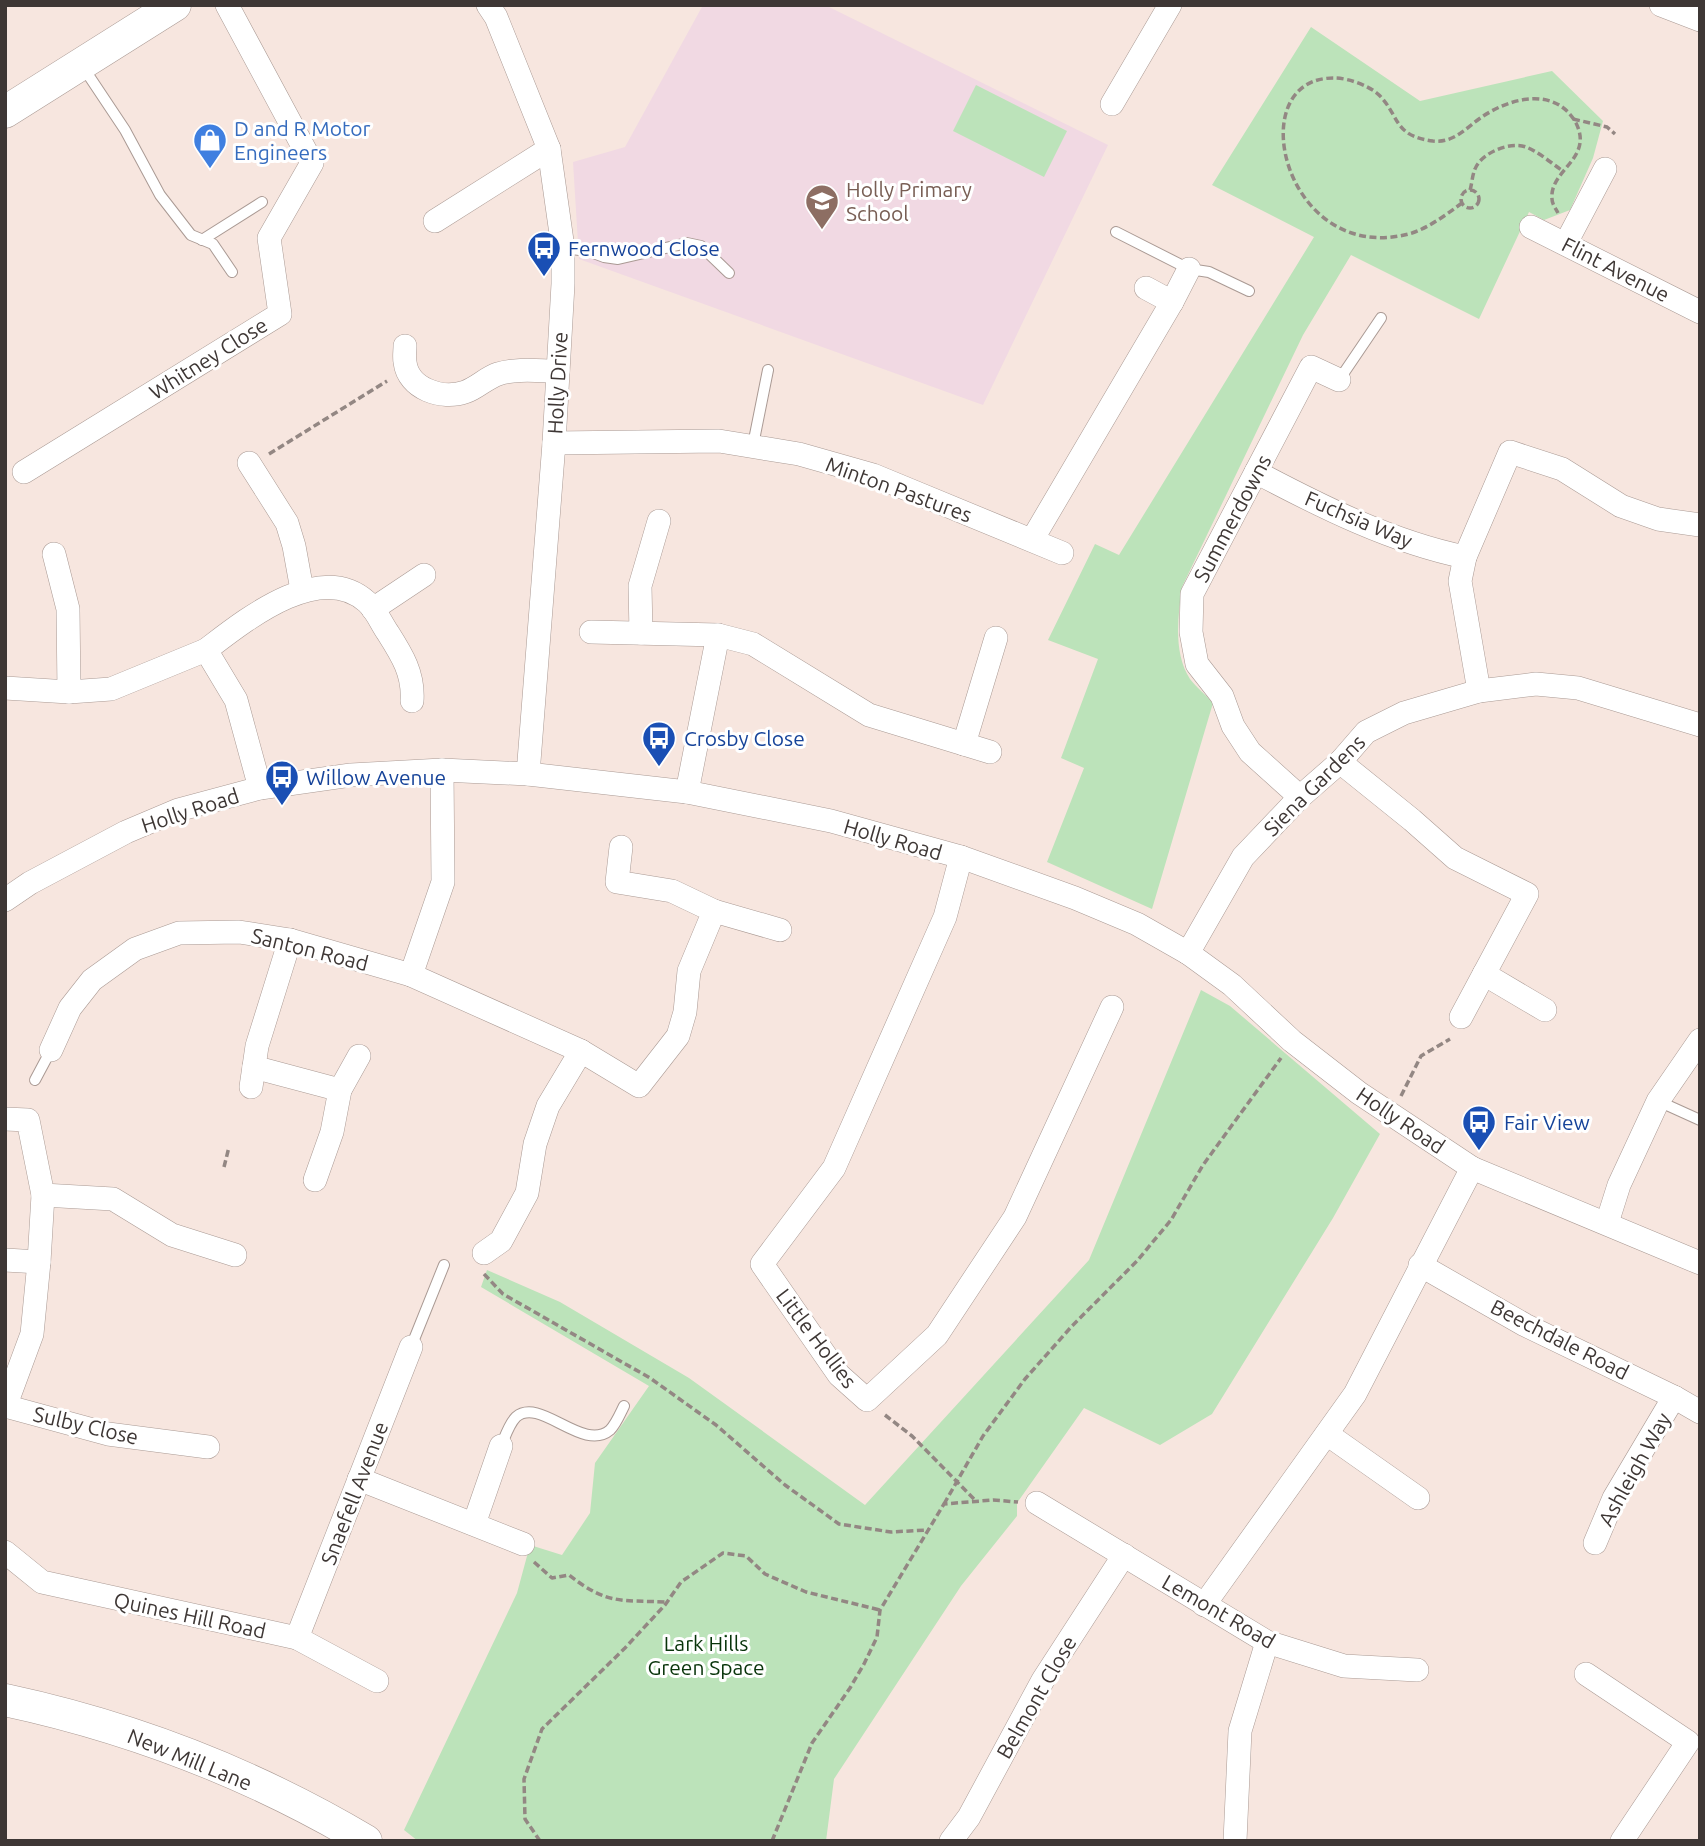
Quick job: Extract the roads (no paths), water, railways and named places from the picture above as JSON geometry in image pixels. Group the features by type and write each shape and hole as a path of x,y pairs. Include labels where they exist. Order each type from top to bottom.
{"street":[{"path":"5,112 175,5"},
{"name":"Whitney Close","path":"24,472 280,314 269,238 312,163 227,5"},
{"name":"Holly Drive","path":"488,5 496,17 550,149 563,248 554,443 528,774"},
{"path":"1661,5 1700,20"},
{"path":"1112,104 1167,6"},
{"path":"435,221 550,149"},
{"path":"1567,240 1605,169"},
{"name":"Flint Avenue","path":"1531,227 1567,240 1700,313"},
{"path":"1032,540 1189,269"},
{"path":"1146,288 1172,302"},
{"path":"406,357 416,384 431,393 446,396 465,392 504,373 558,371"},
{"name":"Summerdowns","path":"1300,797 1250,752 1233,726 1222,696 1197,664 1191,632 1192,594 1311,367 1339,380"},
{"name":"Minton Pastures","path":"554,443 719,441 799,454 873,475 1062,553"},
{"path":"1479,691 1460,581 1465,557 1510,452 1562,469 1621,506 1658,519 1700,525"},
{"path":"250,464 286,523 295,546 302,590"},
{"name":"Fuchsia Way","path":"1256,472 1312,502 1394,536 1465,557"},
{"path":"641,633 640,586 659,521"},
{"path":"54,554 68,609 69,692"},
{"path":"373,609 424,575"},
{"path":"5,688 69,692 111,690 206,650 268,605 302,590 340,587 366,600 406,661 411,677 412,701"},
{"path":"591,632 718,635 753,644 869,715 990,752"},
{"path":"687,792 718,635"},
{"path":"964,744 996,638"},
{"path":"206,650 236,700 260,788"},
{"name":"Siena Gardens","path":"1188,953 1242,857 1300,797 1340,762 1366,732 1394,718 1479,691 1536,684 1578,688 1700,725"},
{"path":"1340,762 1455,858 1528,894 1461,1017"},
{"path":"411,975 443,882 442,770"},
{"name":"Holly Road","path":"5,900 30,883 126,832 178,810 260,788 351,775 442,770 528,774 687,792 831,821 961,858 1075,898 1137,924 1188,953 1232,985 1292,1041 1359,1093 1472,1168 1700,1263"},
{"path":"621,847 617,882 672,891 714,911 780,930"},
{"name":"Little Hollies","path":"961,858 945,917 834,1168 762,1264 839,1375 867,1400 937,1335 1014,1217 1112,1007"},
{"name":"Santon Road","path":"51,1050 70,1008 92,980 135,949 179,933 239,932 290,940 411,975 581,1051 639,1086 678,1036 685,1012 689,971 714,911"},
{"path":"290,940 257,1046 252,1077 340,1090"},
{"path":"1484,974 1545,1010"},
{"path":"1607,1223 1619,1185 1658,1101 1700,1040"},
{"path":"484,1252 500,1241 527,1193 535,1143 548,1106 581,1051"},
{"path":"315,1180 332,1132 340,1090 359,1056"},
{"path":"5,1119 28,1120 43,1195 32,1334 5,1406"},
{"path":"1204,1605 1355,1394 1472,1168"},
{"path":"43,1195 113,1199 173,1235 235,1255"},
{"path":"5,1260 39,1262"},
{"name":"Beechdale Road","path":"1420,1265 1525,1325 1700,1412"},
{"name":"Snaefell Avenue","path":"298,1639 411,1347"},
{"name":"Ashleigh Way","path":"1595,1542 1614,1498 1674,1397"},
{"name":"Sulby Close","path":"5,1406 108,1434 208,1447"},
{"path":"1327,1434 1418,1498"},
{"path":"474,1524 501,1446"},
{"path":"359,1479 523,1544"},
{"name":"Lemont Road","path":"1037,1503 1267,1642 1344,1666 1418,1670"},
{"name":"Quines Hill Road","path":"5,1552 42,1582 298,1639 377,1681"},
{"name":"Belmont Close","path":"951,1841 970,1817 1042,1680 1124,1555"},
{"path":"1235,1841 1240,1731 1267,1642"},
{"path":"1586,1674 1694,1742 1622,1841"},
{"name":"New Mill Lane","path":"5,1700 124,1731 218,1768 326,1817 366,1841"}],"lane":[{"path":"81,64 125,130 160,195 191,235 213,244 232,272"},
{"path":"202,240 262,202"},
{"path":"1116,232 1189,269 1209,272 1250,291"},
{"path":"563,248 618,259 687,243 701,246 729,273"},
{"path":"1339,380 1381,318"},
{"path":"753,445 768,370"},
{"path":"35,1080 51,1050"},
{"path":"1658,1101 1700,1120"},
{"path":"411,1347 444,1265"},
{"path":"501,1446 513,1420 528,1412 551,1418 575,1431 599,1436 614,1426 624,1406"}],"place":[{"name":"D and R Motor Engineers","path":"210,170"},
{"name":"Holly Primary School","path":"822,231"},
{"name":"Fernwood Close","path":"544,278"},
{"name":"Crosby Close","path":"659,768"},
{"name":"Willow Avenue","path":"282,807"},
{"name":"Fair View","path":"1479,1152"}],"park label":[{"name":"Lark Hills Green Space","path":"706,1655"}]}
